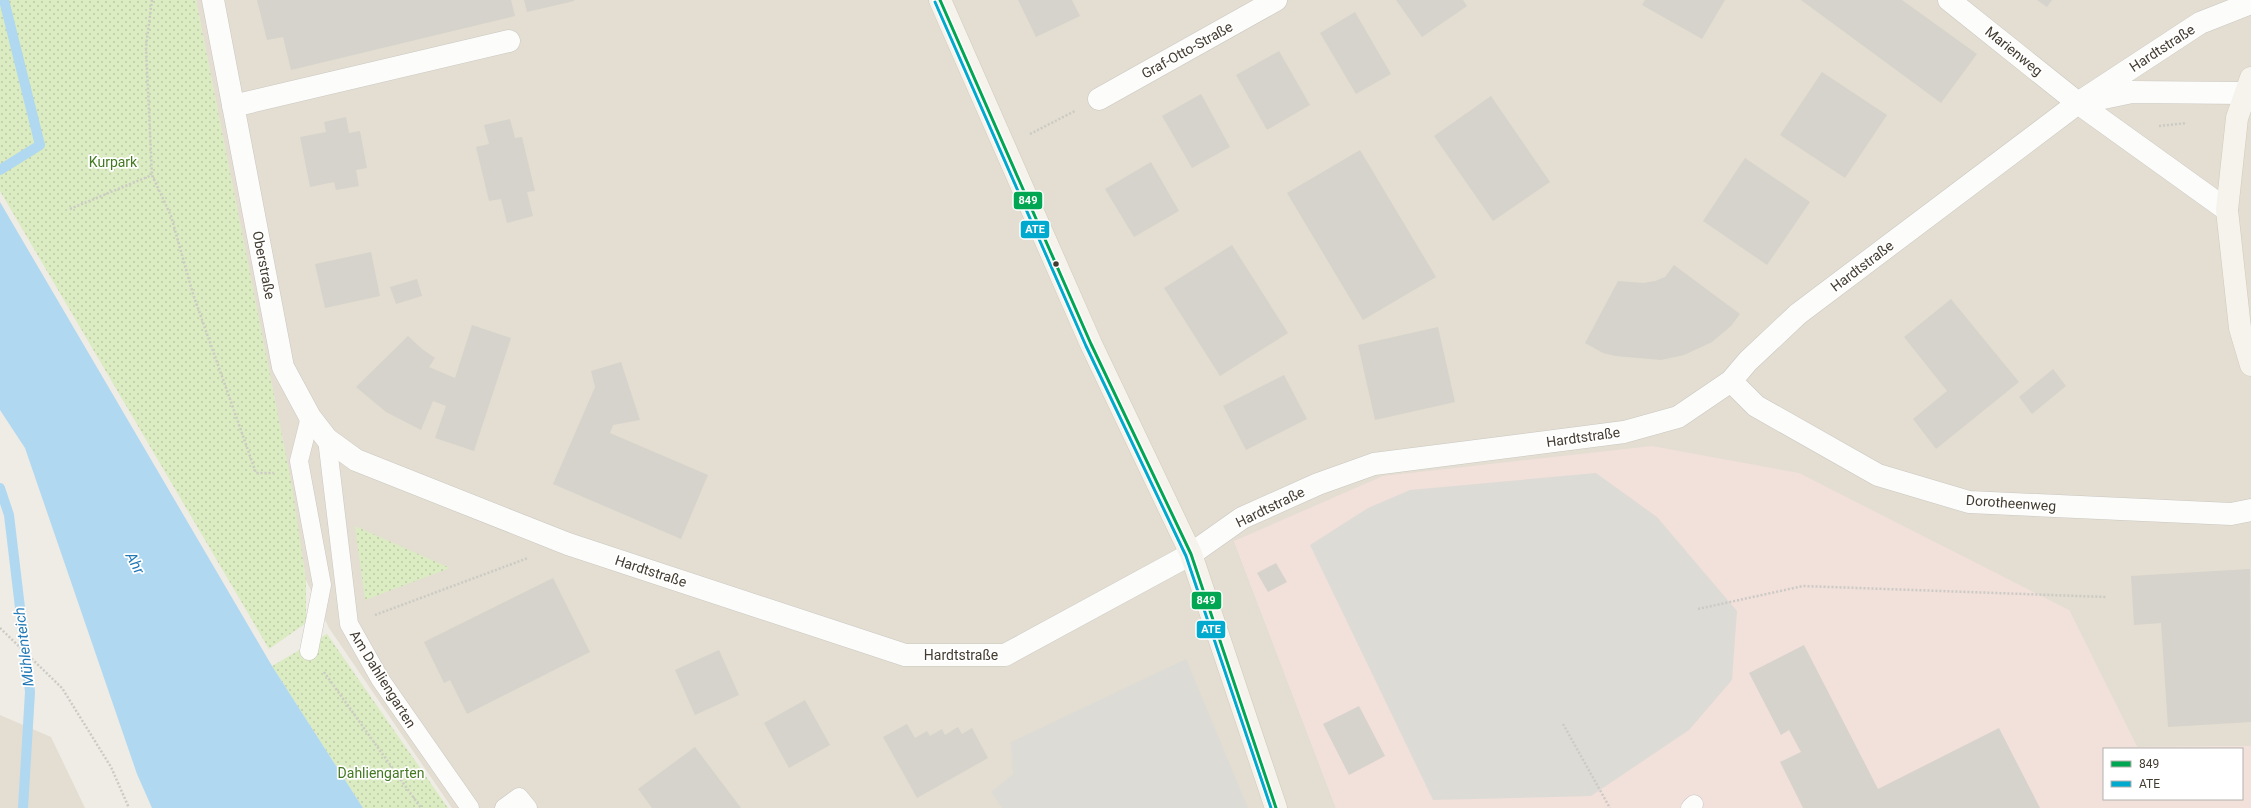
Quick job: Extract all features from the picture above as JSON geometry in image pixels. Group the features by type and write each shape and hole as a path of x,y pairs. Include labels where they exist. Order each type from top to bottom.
{"street":[{"name":"Oberstraße","path":"213,0 283,367 310,417"},
{"path":"940,0 1091,344 1191,554 1276,808"},
{"name":"Graf-Otto-Straße","path":"1099,99 1276,0"},
{"name":"Marienweg","path":"1950,0 2078,103"},
{"name":"Hardtstraße","path":"310,417 327,439 356,460 568,544 904,655 1005,655 1191,554 1242,518 1318,484 1374,464 1624,432 1678,416 1731,381 1748,361 1798,314 2078,103 2200,23 2251,3"},
{"path":"233,106 509,41"},
{"name":"Hardtstraße","path":"2078,103 2132,92 2248,85 2237,118 2227,210 2240,328 2251,365"},
{"path":"2078,103 2227,210"},
{"name":"Dorotheenweg","path":"1731,381 1756,406 1878,475 1969,502 2231,514 2251,510"}],"lane":[{"path":"309,651 322,584 299,461 310,417"},
{"name":"Am Dahliengarten","path":"327,439 349,624 380,679 470,808"},
{"path":"504,808 519,797 528,808"}],"path":[{"path":"152,0 146,47 152,175 171,216 193,294 256,473 302,472"},
{"path":"1029,135 1071,113"},
{"path":"2138,146 2153,126 2189,123"},
{"path":"70,209 152,175"},
{"path":"349,624 568,544"},
{"path":"1698,609 1803,586 2106,597"},
{"path":"0,628 62,688 111,767 129,808"},
{"path":"309,651 421,808"},
{"path":"1563,724 1610,808"}],"shaded area":[{"path":"196,0 2251,0 2251,746 2137,747 2069,610 1234,541 1336,808 452,808 329,628 306,580 289,472"},
{"path":"1652,446 1799,473 2069,610 2137,747 2251,746 2251,808 1336,808 1234,541 1383,476"},
{"path":"1596,473 1657,517 1737,611 1732,680 1689,730 1591,796 1433,800 1310,545 1368,508 1410,490"},
{"path":"1186,659 1248,808 1002,808 991,792 1013,774 1011,742"},
{"path":"0,715 51,737 85,808 0,808"}],"green space":[{"name":"Kurpark","path":"0,0 196,0 292,486 306,580 306,623 269,649 0,191"},
{"path":"355,526 450,568 365,600"},
{"name":"Dahliengarten","path":"327,634 448,808 363,808 272,666"}],"water":[{"name":"Ahr","path":"0,202 272,666 363,808 152,808 137,774 25,448 0,410"}],"building":[{"path":"257,0 511,0 515,16 291,70 283,37 267,40"},
{"path":"524,0 574,0 574,1 527,12"},
{"path":"1018,0 1072,0 1080,16 1036,37"},
{"path":"1396,0 1463,0 1467,6 1422,37"},
{"path":"1645,0 1725,0 1702,39 1642,5"},
{"path":"1801,0 1902,0 1977,54 1941,103"},
{"path":"2037,0 2052,0 2047,7"},
{"path":"1355,12 1391,74 1356,94 1320,33"},
{"path":"1279,51 1310,105 1267,130 1236,75"},
{"path":"1822,72 1887,115 1845,178 1780,135"},
{"path":"1201,94 1230,147 1192,168 1162,116"},
{"path":"1491,96 1550,182 1493,221 1434,136"},
{"path":"346,117 349,133 360,131 367,168 356,170 359,186 336,190 334,182 310,187 300,137 326,132 324,122"},
{"path":"510,119 515,138 522,137 535,191 527,192 533,216 507,223 501,199 489,201 476,147 489,144 484,125"},
{"path":"1360,150 1436,277 1363,320 1287,193"},
{"path":"1745,158 1810,202 1767,265 1703,221"},
{"path":"1151,162 1179,211 1134,237 1105,189"},
{"path":"1232,245 1288,333 1220,376 1164,288"},
{"path":"371,252 380,296 325,308 315,264"},
{"path":"1674,265 1740,314 1731,326 1712,342 1684,355 1661,360 1615,356 1603,353 1585,343 1618,281 1643,283 1655,281 1665,277"},
{"path":"417,279 422,296 396,304 390,287"},
{"path":"1951,299 2019,382 1936,449 1913,419 1947,391 1904,337"},
{"path":"472,325 511,338 474,451 435,438 446,406 433,401 421,430 386,412 356,387 408,336 422,349 435,358 429,367 455,378"},
{"path":"1438,327 1455,402 1375,420 1358,345"},
{"path":"621,362 640,420 613,425 610,433 708,475 681,539 553,484 595,387 591,371"},
{"path":"2053,369 2066,386 2032,414 2019,397"},
{"path":"1284,375 1307,419 1246,450 1223,406"},
{"path":"1276,563 1287,582 1268,592 1257,573"},
{"path":"2250,569 2251,722 2168,727 2161,623 2134,625 2131,576"},
{"path":"553,578 590,652 467,714 450,680 444,683 424,642"},
{"path":"1804,645 1878,789 1999,728 2040,808 1803,808 1780,762 1801,752 1789,730 1781,735 1749,673"},
{"path":"719,650 739,695 695,715 675,670"},
{"path":"805,700 830,745 789,768 764,723"},
{"path":"1359,706 1385,756 1349,775 1323,724"},
{"path":"907,724 915,738 927,731 930,736 942,729 945,735 958,727 962,734 972,728 988,758 917,798 883,737"},
{"path":"695,747 741,808 652,808 638,789"}],"waterway":[{"path":"0,170 40,145 4,0"},
{"name":"Mühlenteich","path":"0,488 9,515 30,692 23,808"}],"transit line":[{"name":"849","path":"940,0 1091,344 1191,554 1276,808"},
{"name":"ATE","path":"935,2 1086,346 1186,556 1271,808"}]}
